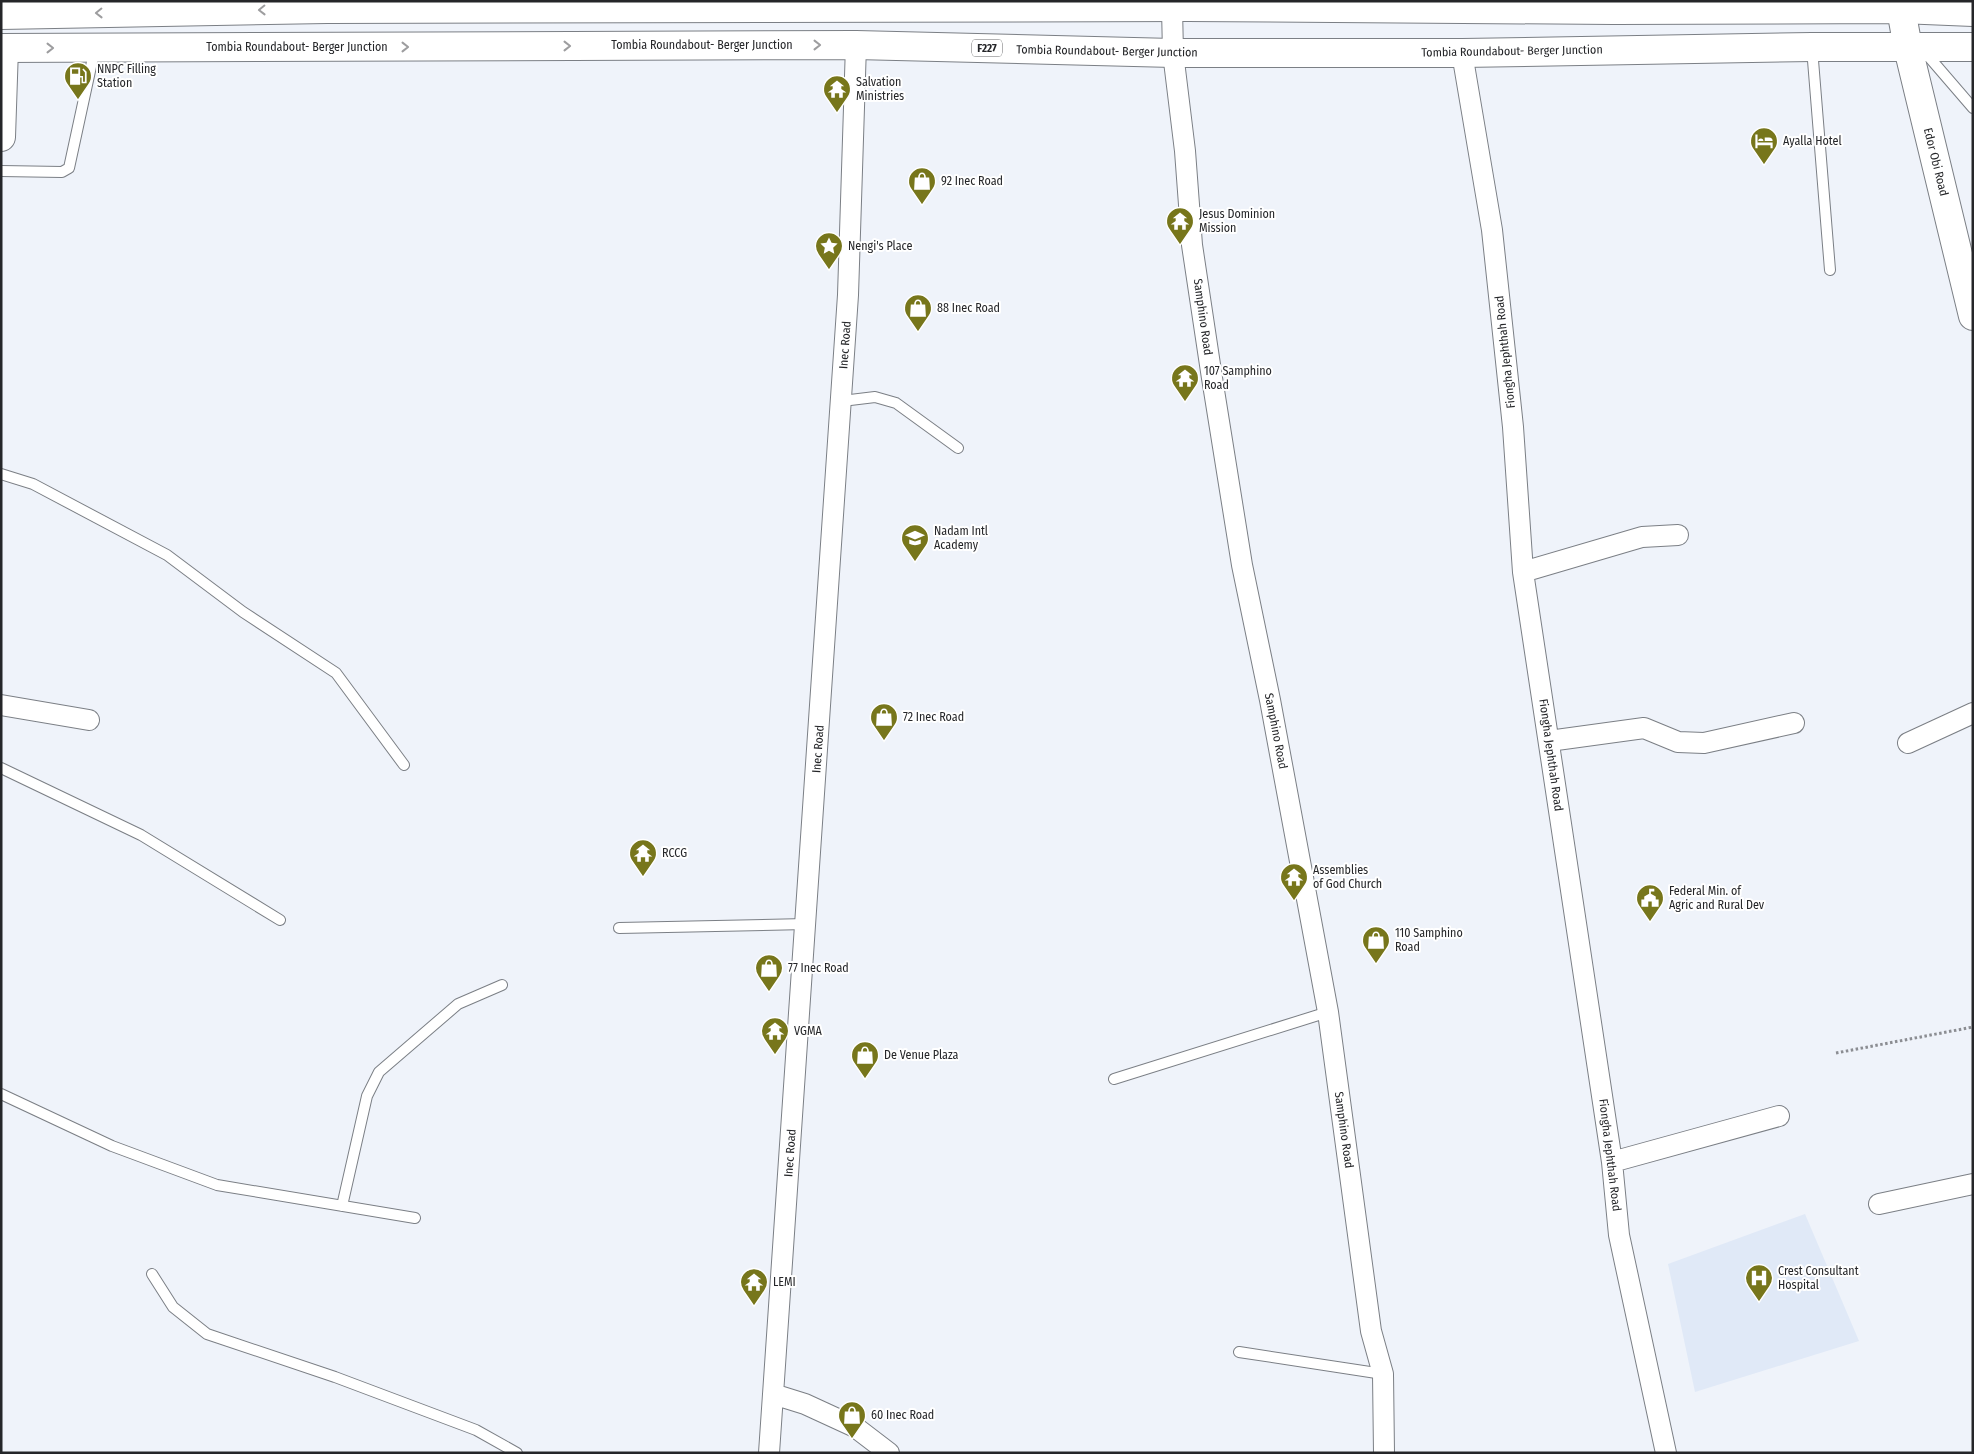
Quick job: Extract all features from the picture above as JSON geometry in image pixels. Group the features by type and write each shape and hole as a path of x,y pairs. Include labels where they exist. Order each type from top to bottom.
{"main road":[{"path":"1,15 175,6 339,5 817,5 1172,8 1571,5 1958,9"},
{"name":"Edor Obi Road","path":"1901,9 1915,47 1973,316"},
{"name":"Tombia Roundabout- Berger Junction","path":"3,48 856,45 1172,53 1973,47"},
{"path":"1,137 3,48"}],"street":[{"name":"Samphino Road","path":"1172,8 1172,53 1185,151 1192,245 1242,565 1270,700 1328,1012 1371,1331 1383,1374 1384,1453"},
{"name":"Inec Road","path":"769,1453 842,401 848,295 856,45"},
{"name":"Fiongha Jephthah Road","path":"1462,52 1492,230 1513,427 1524,572 1612,1162 1619,1235 1666,1453"},
{"path":"1524,572 1642,537 1678,535"},
{"path":"1,705 89,720"},
{"path":"1908,743 1973,713"},
{"path":"1548,740 1644,728 1678,742 1704,743 1794,722"},
{"path":"1612,1162 1779,1116"},
{"path":"1879,1204 1973,1184"},
{"path":"773,1394 805,1404 854,1427 889,1453"}],"lane":[{"path":"1812,47 1830,270"},
{"path":"1915,47 1973,108"},
{"path":"1,172 62,172 69,168 95,48"},
{"path":"842,401 875,397 896,403 958,448"},
{"path":"1,474 33,484 167,556 243,612 336,673 404,765"},
{"path":"1,768 141,835 280,920"},
{"path":"620,928 806,924"},
{"path":"342,1206 368,1096 379,1072 458,1004 502,985"},
{"path":"1114,1079 1328,1012"},
{"path":"1,1094 112,1146 217,1185 414,1218"},
{"path":"152,1274 173,1307 207,1334 335,1377 476,1430 517,1453"},
{"path":"1238,1352 1383,1374"}],"path":[{"path":"1836,1053 1973,1027"}],"shaded area":[{"name":"Crest Consultant Hospital","path":"1805,1214 1859,1341 1695,1392 1668,1264"}],"place":[{"name":"NNPC Filling Station","path":"78,100"},
{"name":"Salvation Ministries","path":"837,113"},
{"name":"Ayalla Hotel","path":"1764,165"},
{"name":"92 Inec Road","path":"922,205"},
{"name":"Jesus Dominion Mission","path":"1180,245"},
{"name":"Nengi's Place","path":"829,270"},
{"name":"88 Inec Road","path":"918,332"},
{"name":"107 Samphino Road","path":"1185,402"},
{"name":"Nadam Intl Academy","path":"915,562"},
{"name":"72 Inec Road","path":"884,741"},
{"name":"RCCG","path":"643,877"},
{"name":"Assemblies of God Church","path":"1294,901"},
{"name":"Federal Min. of Agric and Rural Dev","path":"1650,922"},
{"name":"110 Samphino Road","path":"1376,964"},
{"name":"77 Inec Road","path":"769,992"},
{"name":"VGMA","path":"775,1055"},
{"name":"De Venue Plaza","path":"865,1079"},
{"name":"Crest Consultant Hospital","path":"1759,1302"},
{"name":"LEMI","path":"754,1306"},
{"name":"60 Inec Road","path":"852,1439"}]}
